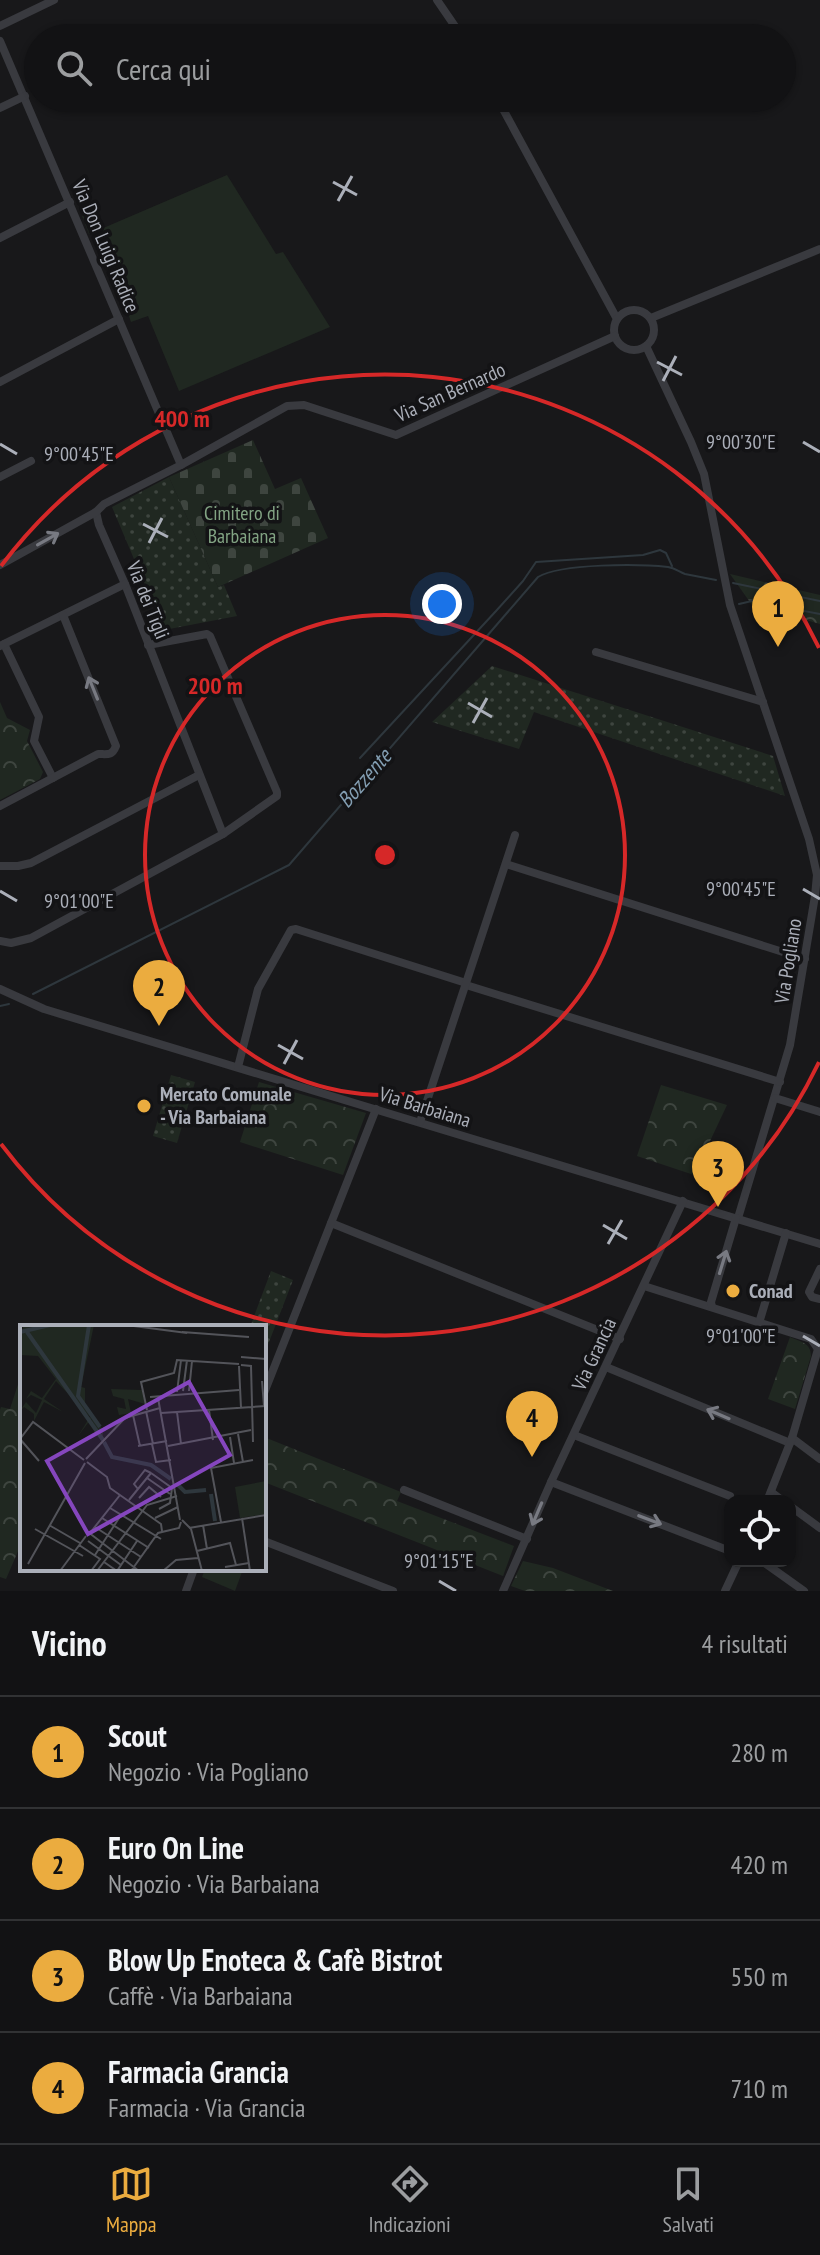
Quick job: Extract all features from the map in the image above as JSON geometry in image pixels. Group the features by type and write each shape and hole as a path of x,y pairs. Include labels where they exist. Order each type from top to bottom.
{"street":[{"path":"0,26 54,0"},
{"path":"437,0 453,24"},
{"name":"Via Don Luigi Radice","path":"0,41 24,94"},
{"path":"0,108 24,96"},
{"name":"Via Don Luigi Radice","path":"32,112 181,465"},
{"path":"505,112 617,319"},
{"path":"0,238 70,202"},
{"path":"651,318 820,249"},
{"path":"630,310 645,313 651,318 654,333 646,346 638,350 623,347 615,336 617,319 630,310"},
{"path":"1,379 119,319"},
{"name":"Via San Bernardo","path":"0,565 96,512 104,504 287,406 296,404 396,435 615,336"},
{"name":"Via Pogliano","path":"646,346 704,474 729,603 814,857 816,885 790,1045 712,1307"},
{"path":"0,477 31,461"},
{"name":"Via dei Tigli","path":"96,512 223,834"},
{"path":"53,778 34,741 39,717 2,645 125,584"},
{"path":"0,806 98,754 113,752 116,746 63,615"},
{"path":"0,941 11,943 31,938 223,834 274,799 277,792 210,636 207,634 148,645"},
{"path":"596,652 763,702"},
{"path":"0,866 31,863 199,775"},
{"path":"420,1122 515,835"},
{"path":"506,864 805,959"},
{"path":"238,1067 258,989 285,938 296,929 780,1082"},
{"name":"Via Barbaiana","path":"0,989 44,1009 820,1244"},
{"path":"775,1098 820,1112"},
{"path":"266,1388 376,1109"},
{"name":"Via Grancia","path":"503,1591 683,1201"},
{"path":"331,1223 620,1339"},
{"path":"759,1323 786,1233"},
{"path":"820,1269 809,1292 812,1297 820,1299"},
{"path":"644,1286 811,1339 819,1351 791,1441 770,1495"},
{"path":"606,1367 791,1441 820,1459"},
{"path":"574,1435 727,1495"},
{"path":"551,1482 724,1549"},
{"path":"404,1490 527,1539"},
{"path":"796,1510 820,1528"},
{"path":"266,1542 393,1591"},
{"path":"725,1591 736,1567"},
{"path":"770,1567 804,1591"},
{"path":"186,1591 193,1571"}],"green space":[{"path":"227,175 276,254 283,252 330,327 179,391 148,316 131,322 128,305 100,238 103,234 101,229"},
{"path":"90,205 101,229 89,234 81,213 83,208"},
{"name":"Cimitero di Barbaiana","path":"253,440 275,489 301,478 328,538 218,587 169,477"},
{"path":"169,477 218,587 224,585 237,616 164,630 112,507"},
{"path":"730,574 820,595 820,624 752,605"},
{"path":"492,666 773,756 785,796 534,712 519,749 432,722"},
{"path":"0,702 7,718 30,730 27,741 43,772 40,779 0,800"},
{"path":"171,1075 195,1082 177,1143 153,1136"},
{"path":"259,1082 366,1113 343,1175 240,1142"},
{"path":"661,1085 727,1105 694,1175 637,1156"},
{"path":"271,1271 293,1280 266,1350 266,1325 251,1325"},
{"path":"790,1337 807,1346 811,1352 795,1409 768,1399"},
{"path":"20,1378 20,1547 6,1579 0,1577 0,1410 1,1407 10,1409"},
{"path":"266,1438 401,1492 397,1501 514,1546 503,1576 266,1483"},
{"path":"523,1561 553,1568 613,1591 525,1591 511,1586"},
{"path":"204,1571 242,1572 235,1591 202,1577"}],"waterway":[{"name":"Bozzente","path":"360,758 523,581 536,562 643,555 660,550 666,553 672,566"},
{"name":"Bozzente","path":"33,994 289,865 538,577 564,569 639,565 668,567 716,580"},
{"name":"Bozzente","path":"733,583 820,601"},
{"path":"739,604 752,601 820,614"},
{"name":"Bozzente","path":"0,1006 9,1004"}],"place":[{"name":"Scout","path":"778,647"},
{"name":"Euro On Line","path":"159,1026"},
{"name":"Mercato Comunale - Via Barbaiana","path":"144,1106"},
{"name":"Blow Up Enoteca & Cafè Bistrot","path":"718,1207"},
{"name":"Conad","path":"733,1291"},
{"name":"Farmacia Grancia","path":"532,1457"}]}
